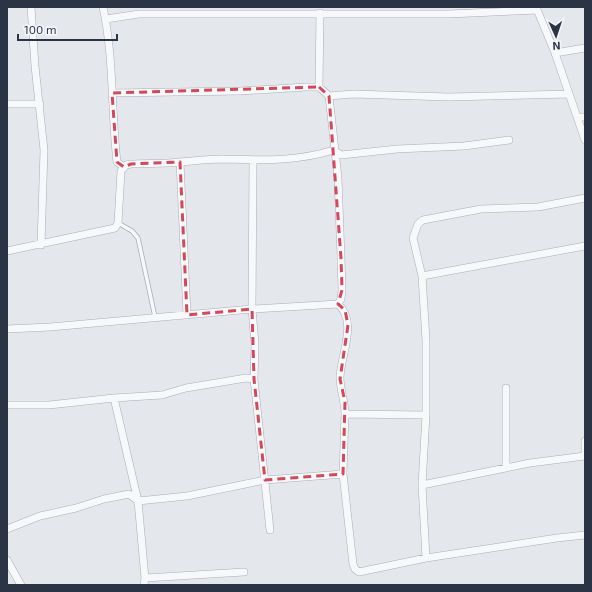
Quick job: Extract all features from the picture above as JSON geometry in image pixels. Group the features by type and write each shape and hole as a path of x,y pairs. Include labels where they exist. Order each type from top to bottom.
{"street":[{"path":"31,7 35,66 44,150 41,245"},
{"path":"103,7 106,19 112,93 112,127 117,162 124,167"},
{"path":"106,19 139,14 449,14 536,9 555,53 585,140"},
{"path":"319,87 320,13"},
{"path":"555,53 585,48"},
{"path":"112,93 240,91 319,87 329,96 338,178 342,290 341,299 338,304"},
{"path":"329,96 352,94 449,97 569,94"},
{"path":"7,104 40,104"},
{"path":"577,117 585,117"},
{"path":"334,150 341,155 397,149 464,146 509,140"},
{"path":"7,251 111,230 118,223 120,177 124,167 131,164 222,159 253,161 308,157 334,150"},
{"path":"253,161 252,308 255,344 254,379 270,530"},
{"path":"180,162 187,315"},
{"path":"426,558 422,485 426,415 426,340 422,276 413,238 418,224 423,220 480,209 538,207 585,198"},
{"path":"422,276 585,246"},
{"path":"7,329 187,315 252,308 338,304 345,310 348,325 340,379 345,402 343,474 355,569 359,572 364,572 426,558 585,535"},
{"path":"7,406 49,405 114,398 162,395 186,388 246,378 254,379"},
{"path":"506,388 506,467"},
{"path":"114,398 138,501 145,581 244,572"},
{"path":"345,414 426,415"},
{"path":"422,485 506,467 585,456 585,441"},
{"path":"7,529 40,516 129,494 138,501 187,496 265,480 343,474"},
{"path":"7,560 22,585"}],"lane":[{"path":"118,223 132,231 138,238 155,317"}],"highlighted area":[{"path":"319,87 329,96 341,258 342,290 338,304 345,310 348,325 340,379 345,402 343,474 265,480 254,379 252,309 187,315 180,162 131,164 124,167 117,162 112,93"}]}
